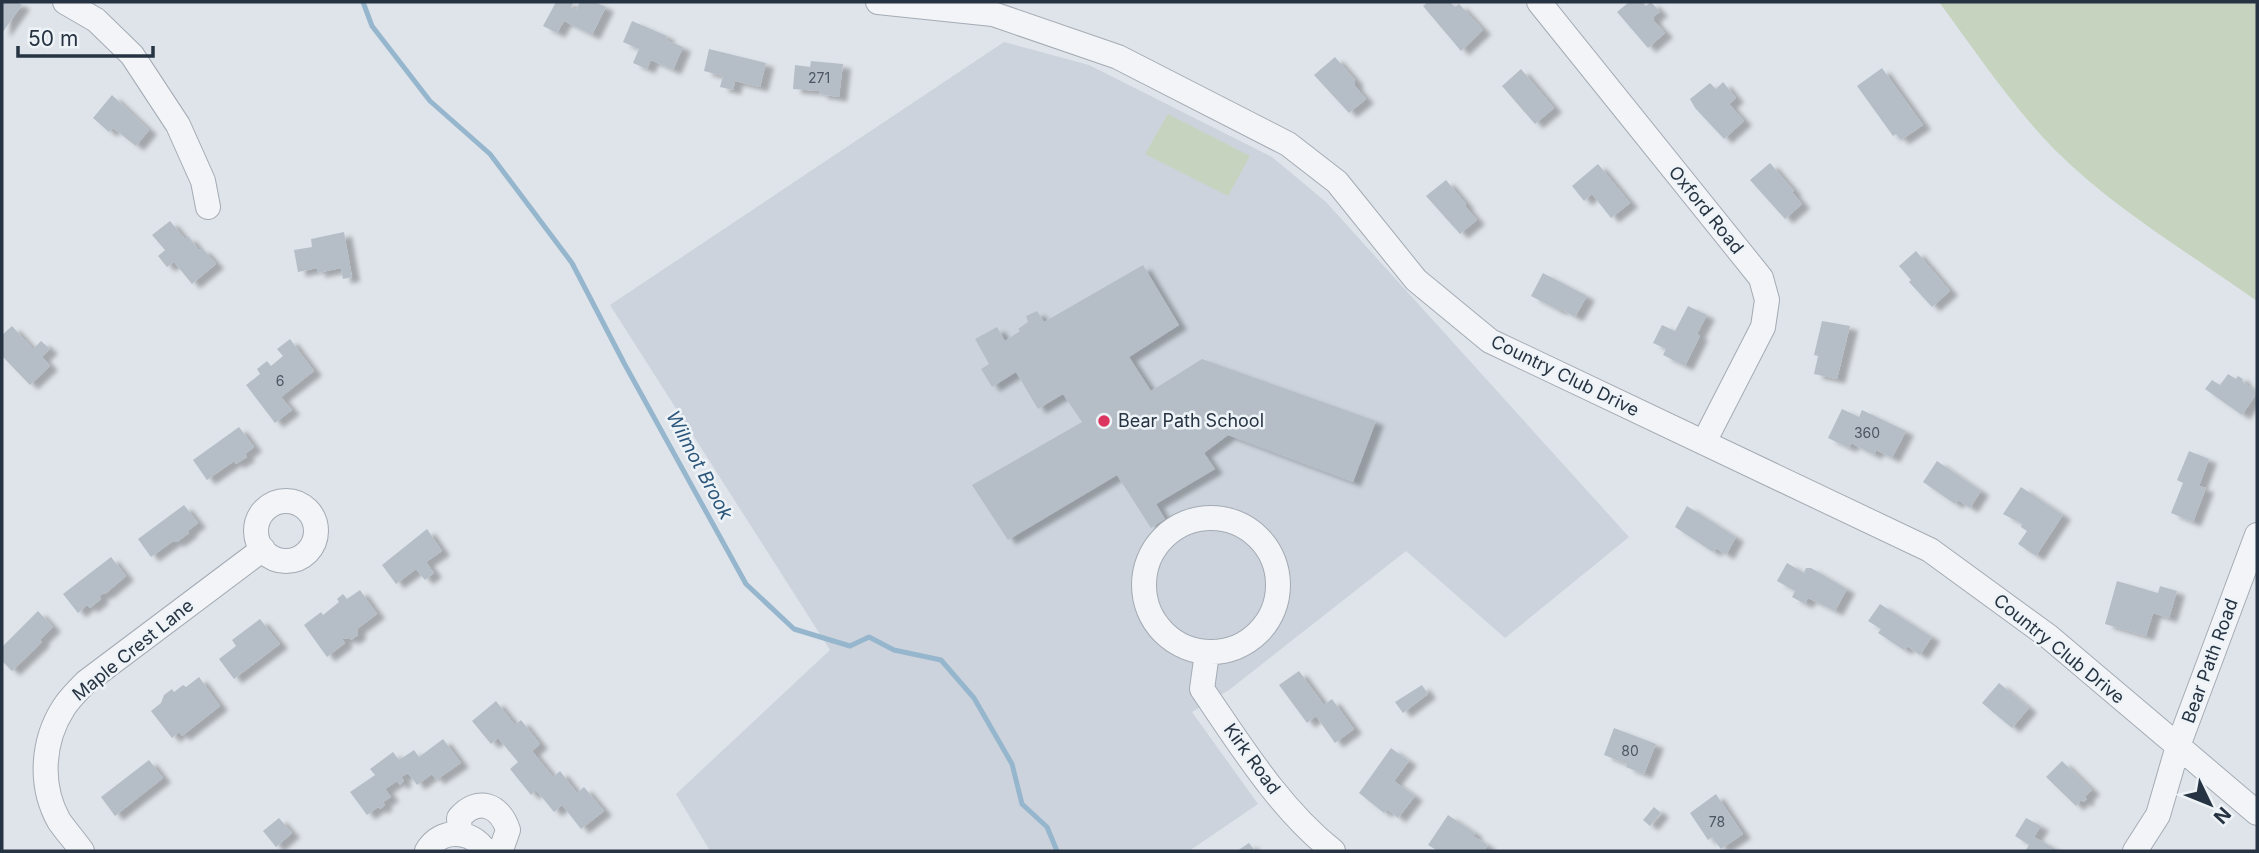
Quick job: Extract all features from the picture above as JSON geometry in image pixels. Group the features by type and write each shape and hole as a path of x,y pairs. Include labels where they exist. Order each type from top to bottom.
{"street":[{"path":"65,2 96,20 132,55 177,125 203,181 208,206"},
{"name":"Country Club Drive","path":"878,2 993,14 1118,57 1288,144 1337,182 1416,280 1490,341 1930,550 2048,636 2178,747"},
{"name":"Oxford Road","path":"1539,2 1764,284 1766,300 1763,327 1704,442"},
{"path":"1216,518 1238,524 1257,537 1271,555 1278,578 1276,601 1267,622 1251,639 1230,650 1207,653 1186,648 1168,637 1154,621 1146,602 1144,581 1149,561 1159,543 1175,529 1194,520 1216,518"},
{"name":"Bear Path Road","path":"2135,851 2158,815 2178,747 2257,535"},
{"name":"Maple Crest Lane","path":"82,851 59,820 46,787 45,757 52,727 65,704 86,682 263,549"},
{"name":"Kirk Road","path":"1207,653 1202,689 1274,789 1333,851"},
{"name":"Bear Path Road","path":"2178,747 2257,813"},
{"path":"460,834 459,818 467,809 479,805 491,807 500,812 508,830 502,846 495,851"},
{"path":"427,851 438,838 449,834 460,834 477,841 485,851"}],"shaded area":[{"name":"Bear Path School","path":"1004,42 1089,65 1272,157 1326,202 1629,537 1505,638 1406,551 1229,690 1192,712 1258,804 1189,851 710,851 676,794 830,650 610,305"}],"green space":[{"path":"1939,2 2257,2 2257,301 2127,211 2055,150 2009,97"},
{"path":"1168,114 1250,156 1228,196 1145,154"}],"building":[{"path":"2,2 17,2 22,5 2,33"},
{"path":"556,2 573,3 571,7 576,10 580,2 595,2 606,7 592,35 564,21 557,33 543,26"},
{"path":"1428,2 1450,2 1455,7 1459,4 1483,30 1461,51 1423,6"},
{"path":"1629,2 1642,2 1646,6 1651,2 1660,12 1653,17 1665,33 1648,48 1617,12"},
{"path":"632,21 667,36 666,40 683,47 673,70 651,60 647,69 633,63 639,49 623,42"},
{"path":"709,49 766,63 760,87 735,81 733,90 720,87 723,76 704,71"},
{"path":"1335,57 1355,80 1355,86 1366,99 1349,113 1314,75"},
{"path":"811,61 843,64 839,97 819,94 820,91 793,89 795,65 810,67"},
{"path":"1882,68 1923,125 1901,140 1896,134 1893,136 1857,86"},
{"path":"1521,69 1554,108 1535,124 1502,86"},
{"path":"1723,82 1736,98 1729,104 1744,121 1724,139 1690,99 1710,83 1716,89"},
{"path":"112,95 149,130 136,146 113,128 109,132 93,118"},
{"path":"1770,163 1802,204 1785,219 1750,180"},
{"path":"1598,164 1630,203 1611,218 1592,194 1584,201 1572,186"},
{"path":"1446,180 1477,220 1460,234 1426,196"},
{"path":"170,221 185,239 188,236 198,249 203,249 216,264 192,284 174,262 167,267 158,256 165,250 152,235"},
{"path":"344,232 352,277 343,279 341,268 317,273 317,268 298,272 294,250 312,247 311,239"},
{"path":"1916,251 1950,291 1932,307 1909,282 1911,280 1899,266"},
{"name":"Bear Path School","path":"1143,265 1179,325 1129,357 1151,391 1202,359 1376,421 1353,482 1228,435 1204,453 1215,469 1156,504 1165,519 1151,528 1117,475 1008,540 972,485 1082,422 1063,394 1038,409 1016,372 992,387 981,369 989,364 975,339 997,327 1005,341 1028,322 1026,316 1037,311 1044,322"},
{"path":"1543,273 1587,296 1575,317 1531,296"},
{"path":"1688,306 1707,315 1685,366 1663,355 1666,349 1653,343 1662,325 1675,331"},
{"path":"1822,321 1850,326 1837,379 1814,374 1818,356 1814,355"},
{"path":"12,326 33,349 41,341 50,349 42,357 50,366 30,385 2,356 2,335"},
{"path":"290,339 314,371 281,397 292,410 275,423 246,385 260,374 257,369 267,361 271,366 283,356 277,349"},
{"path":"2228,374 2236,379 2238,376 2243,379 2242,381 2257,393 2242,415 2205,389 2212,380 2220,385"},
{"path":"1842,409 1859,417 1862,410 1906,431 1892,458 1876,450 1874,455 1851,443 1849,448 1828,438"},
{"path":"239,427 254,447 245,454 247,457 236,464 234,461 207,480 193,460"},
{"path":"2189,451 2209,459 2199,486 2206,488 2193,522 2171,513 2183,483 2177,480"},
{"path":"1937,461 1981,491 1970,508 1958,500 1955,504 1923,482"},
{"path":"2021,487 2063,515 2036,556 2018,544 2027,531 2021,527 2022,524 2003,514"},
{"path":"184,505 198,523 177,542 173,541 151,557 138,539"},
{"path":"1687,506 1736,537 1726,555 1716,548 1713,552 1675,527"},
{"path":"427,529 442,551 426,562 434,573 425,580 416,569 396,584 382,565"},
{"path":"111,557 126,576 99,596 101,599 90,608 87,605 78,613 63,594"},
{"path":"1787,563 1804,573 1806,568 1811,568 1847,589 1835,611 1808,598 1805,604 1792,597 1795,591 1777,581"},
{"path":"2117,581 2158,593 2160,586 2177,591 2169,618 2153,613 2146,636 2105,624"},
{"path":"360,590 377,614 357,629 358,635 351,640 342,639 345,643 327,657 304,625 321,612 323,615 339,602 337,599 343,594 347,599"},
{"path":"1880,604 1932,637 1920,655 1907,646 1904,650 1878,633 1881,629 1868,621"},
{"path":"38,611 53,627 40,640 42,642 12,671 2,661 2,647"},
{"path":"260,619 280,644 234,679 219,659 236,646 232,640"},
{"path":"1299,671 1324,705 1332,699 1354,729 1335,743 1316,716 1307,723 1279,685"},
{"path":"199,677 220,706 182,736 179,732 172,738 151,711 172,689 174,692 183,685 186,687"},
{"path":"1999,683 2029,708 2012,728 1982,703"},
{"path":"1422,685 1428,694 1403,713 1395,702"},
{"path":"496,701 515,725 521,720 540,744 532,751 553,777 560,771 577,793 584,787 604,811 581,829 562,805 554,812 536,790 531,795 510,769 518,762 498,738 491,744 472,721"},
{"path":"1614,728 1656,744 1644,774 1604,755"},
{"path":"443,739 461,763 436,780 432,774 417,785 408,773 401,777 404,781 400,785 397,781 385,789 391,797 383,802 385,805 367,815 350,792 375,775 370,769 393,752 399,760 414,750 419,757"},
{"path":"1391,748 1409,761 1394,781 1415,796 1398,818 1387,809 1384,813 1359,793"},
{"path":"149,760 163,778 115,816 101,797"},
{"path":"2062,761 2092,790 2084,802 2081,800 2076,806 2046,777"},
{"path":"1716,794 1743,834 1721,849 1712,837 1708,840 1690,813"},
{"path":"1654,807 1661,813 1650,826 1643,820"},
{"path":"1448,815 1488,845 1484,851 1438,851 1428,845"},
{"path":"279,818 292,833 276,847 263,831"},
{"path":"2026,818 2041,826 2034,837 2059,851 2025,851 2029,845 2015,836"},
{"path":"1249,843 1255,851 1237,851"}],"waterway":[{"name":"Wilmot Brook","path":"363,2 372,26 430,101 490,154 572,263 746,584 794,629 850,646 869,637 894,650 941,660 974,698 1012,764 1022,804 1047,827 1057,851"}],"place":[{"name":"Bear Path School","path":"1104,421"}]}
